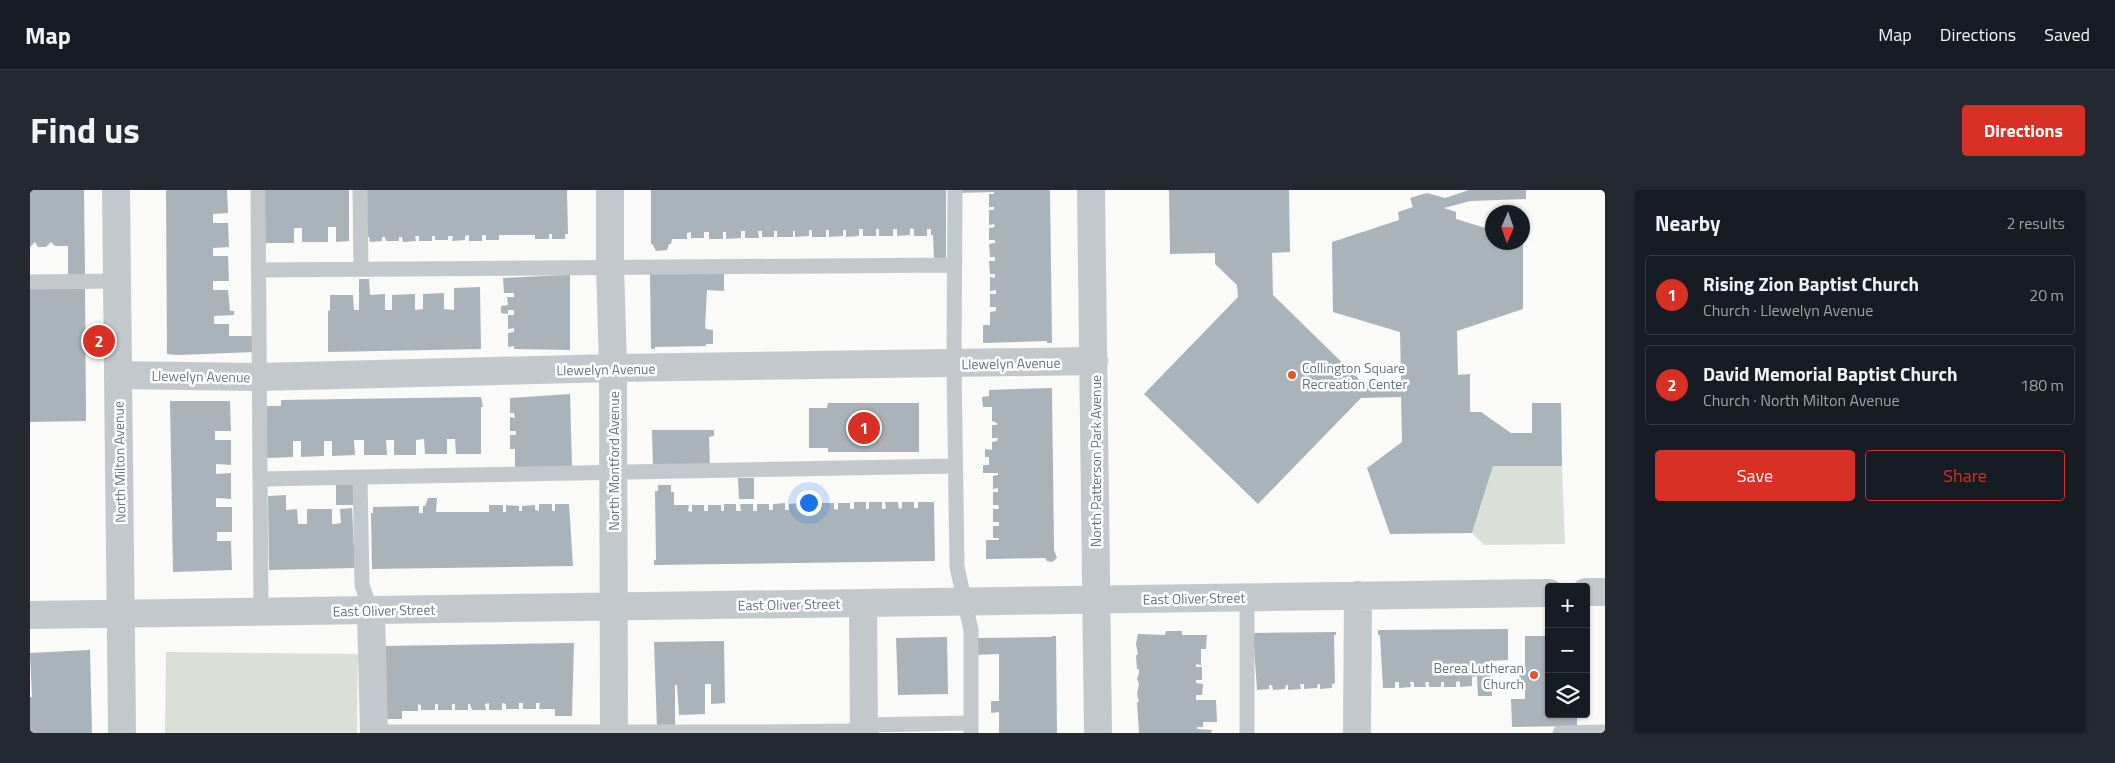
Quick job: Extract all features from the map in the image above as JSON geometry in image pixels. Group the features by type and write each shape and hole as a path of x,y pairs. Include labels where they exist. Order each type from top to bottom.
{"street":[{"name":"North Milton Avenue","path":"116,190 122,733"},
{"name":"North Montford Avenue","path":"610,190 613,368 614,733"},
{"name":"North Patterson Park Avenue","path":"1091,190 1098,733"},
{"name":"Llewelyn Avenue","path":"118,375 260,377 613,368 1094,361"},
{"name":"East Oliver Street","path":"30,614 371,611 1545,592"},
{"path":"1590,592 1605,592"},
{"path":"1357,733 1358,595"},
{"path":"863,603 864,729"},
{"path":"371,611 374,732"}],"lane":[{"path":"258,190 261,611"},
{"path":"360,190 361,270"},
{"path":"374,732 764,733 864,729 971,728 971,630 956,567 955,190"},
{"path":"258,270 954,265"},
{"path":"30,282 117,281"},
{"path":"261,479 955,466"},
{"path":"360,477 362,585 371,611"},
{"path":"1246,597 1247,733"},
{"path":"1560,733 1605,732"}],"shaded area":[{"path":"1493,466 1562,466 1565,544 1484,545 1472,533"},
{"path":"166,652 358,654 357,733 165,733"}],"building":[{"path":"30,190 84,190 85,275 68,275 68,246 55,246 51,242 46,247 38,247 35,242 30,247"},
{"path":"166,190 227,190 228,213 213,214 213,223 228,223 229,247 213,248 213,256 228,256 229,281 213,281 213,290 228,290 230,311 234,311 234,315 214,316 214,324 229,324 229,336 254,336 255,352 167,354"},
{"path":"262,190 349,190 349,241 336,242 336,227 328,227 328,242 302,242 302,228 294,228 294,243 265,243"},
{"path":"367,190 567,190 568,234 565,234 565,239 552,239 552,234 549,234 549,239 535,239 535,235 499,235 499,240 486,240 486,235 482,235 482,241 469,241 469,235 465,236 465,240 452,241 453,236 448,236 448,240 435,240 435,236 432,236 432,241 419,241 419,236 415,236 416,241 403,242 402,237 399,237 399,241 386,241 385,237 382,237 382,241 370,242 369,237 367,237"},
{"path":"651,190 946,190 946,258 934,258 931,229 927,229 927,236 914,236 914,229 910,228 910,235 897,236 897,229 893,229 893,236 879,236 879,229 876,229 876,236 863,236 863,229 859,229 859,236 846,237 846,230 843,230 843,236 829,237 829,230 826,230 826,237 812,237 812,230 809,230 809,236 795,237 795,231 793,231 793,237 777,237 777,231 774,231 774,237 762,237 762,231 758,231 759,238 745,238 745,231 741,231 741,238 726,239 726,232 723,232 723,239 709,239 709,232 704,232 704,238 691,238 691,232 687,233 687,239 672,239 667,250 656,251 651,244"},
{"path":"958,190 1050,190 1052,343 1047,343 1047,341 983,343 983,325 990,325 990,312 996,311 996,307 990,307 990,294 996,294 996,290 990,291 990,277 995,278 995,274 990,274 989,261 995,261 995,257 990,257 989,244 995,243 995,240 989,240 989,228 995,227 994,224 989,225 989,210 994,210 994,207 989,207 989,194 994,194 994,192 958,193"},
{"path":"1169,190 1289,190 1290,252 1272,253 1273,295 1362,382 1401,381 1400,332 1333,312 1332,242 1399,220 1398,212 1413,207 1410,198 1427,193 1445,198 1469,190 1526,190 1526,199 1470,201 1444,208 1456,212 1456,219 1485,228 1485,250 1523,250 1523,309 1457,331 1458,375 1470,374 1470,412 1481,412 1511,433 1532,433 1532,403 1561,403 1562,466 1493,466 1472,533 1390,534 1367,468 1402,442 1401,397 1361,398 1258,504 1144,394 1238,297 1237,285 1215,264 1215,253 1170,254"},
{"path":"570,273 570,350 514,349 514,346 508,347 508,333 514,332 514,328 508,329 508,315 514,315 514,310 508,310 508,314 501,313 501,306 508,305 507,297 514,297 514,293 504,293 503,278 564,275"},
{"path":"650,273 724,273 724,291 707,290 705,327 706,329 713,330 713,344 706,344 706,346 655,347 655,349 651,349"},
{"path":"359,279 369,279 370,295 385,294 385,310 392,310 392,295 415,294 415,310 423,309 423,294 444,293 444,309 454,310 454,288 480,287 481,349 328,352 330,295 353,295 354,310 359,310"},
{"path":"30,289 85,289 86,421 30,422"},
{"path":"1052,388 1054,550 1057,558 1052,562 1047,561 1045,558 986,559 986,540 998,540 999,538 993,538 993,526 999,526 999,522 993,522 993,509 999,509 998,505 993,505 993,492 998,492 998,488 993,489 993,476 998,475 998,473 983,473 983,465 989,465 989,457 985,457 985,449 992,450 992,442 997,441 998,438 992,438 992,425 997,425 997,423 992,421 992,407 983,407 982,397 989,396 989,390"},
{"path":"570,394 572,468 515,469 515,449 510,449 510,435 516,435 516,431 510,431 510,417 515,418 514,413 510,413 510,398"},
{"path":"481,397 483,407 481,407 481,454 456,454 455,439 447,439 447,454 425,454 424,439 416,440 416,455 394,455 394,440 386,440 387,455 364,455 364,440 354,440 355,455 332,456 332,441 324,441 324,456 301,457 301,441 293,441 293,457 267,458 267,406 281,406 281,400"},
{"path":"170,401 230,401 231,431 215,431 215,440 231,440 231,465 216,464 216,474 231,473 231,499 216,498 216,507 232,507 232,532 217,532 217,541 231,541 232,570 173,572"},
{"path":"828,403 919,403 919,452 828,452 828,448 809,448 809,408 827,408"},
{"path":"652,430 714,430 714,436 709,437 710,467 653,469"},
{"path":"738,478 754,478 754,499 739,499"},
{"path":"336,484 353,484 353,505 336,505"},
{"path":"658,485 671,485 671,492 674,492 674,505 689,505 688,511 692,512 692,505 704,505 704,511 708,511 708,505 721,505 721,511 724,511 724,504 736,504 736,511 741,511 740,504 753,504 753,511 757,511 757,504 769,504 769,510 773,510 773,504 785,503 785,510 789,510 789,504 802,503 802,510 805,510 805,503 818,503 819,510 821,510 821,503 834,503 834,509 838,510 838,503 850,503 850,509 854,509 854,502 866,502 866,509 869,509 869,502 882,502 882,509 886,509 885,502 898,502 899,509 902,508 902,502 914,502 914,508 918,508 918,502 934,502 935,561 654,565 654,560 656,560 655,491 658,491"},
{"path":"286,495 286,510 297,509 298,524 307,524 307,509 332,509 332,524 336,524 341,523 340,509 352,508 355,568 269,570 268,496"},
{"path":"428,498 437,498 436,512 489,512 489,505 503,505 503,512 506,512 506,505 519,506 519,511 522,511 522,506 535,505 535,510 539,511 539,504 552,504 552,511 555,511 555,504 569,504 573,566 372,569 371,513 373,513 373,507 419,506 419,513 423,513 423,506 425,506"},
{"path":"1508,629 1508,660 1491,661 1492,696 1478,696 1477,676 1472,677 1472,686 1460,687 1460,682 1458,681 1456,682 1456,687 1444,687 1444,682 1441,682 1441,687 1429,687 1429,682 1425,682 1426,687 1414,687 1414,682 1410,682 1411,687 1399,688 1399,682 1395,682 1395,688 1383,688 1380,635 1378,635 1378,630"},
{"path":"1166,631 1182,631 1182,635 1207,635 1206,649 1201,649 1201,665 1196,664 1196,667 1202,667 1202,680 1196,680 1196,683 1203,684 1202,695 1196,695 1196,700 1216,700 1217,722 1203,722 1203,727 1197,727 1197,729 1212,730 1211,733 1139,733 1137,702 1139,702 1137,694 1139,684 1137,679 1139,669 1137,669 1136,655 1138,655 1136,644 1138,634 1165,635"},
{"path":"1336,632 1336,635 1334,635 1335,683 1332,684 1332,688 1320,689 1320,684 1318,684 1317,688 1304,689 1304,684 1300,684 1301,689 1288,690 1288,685 1286,685 1285,689 1273,690 1272,685 1269,685 1269,689 1257,690 1253,633"},
{"path":"1056,636 1057,733 999,733 999,712 991,713 991,701 999,701 999,654 976,655 976,638"},
{"name":"Berea Lutheran Church","path":"1525,636 1545,636 1545,718 1577,718 1577,726 1512,727 1511,699 1525,699 1525,683 1519,684 1519,666 1525,667"},
{"path":"947,637 948,694 898,695 896,638"},
{"path":"724,641 725,703 711,704 711,684 705,684 705,714 679,715 677,685 675,685 675,727 657,728 654,642"},
{"path":"574,643 572,716 555,716 555,709 539,709 540,703 536,703 536,709 523,709 523,703 519,703 519,709 506,709 506,704 502,703 502,710 489,710 489,703 485,704 486,710 472,710 470,704 468,704 468,710 455,710 455,704 452,704 452,710 438,710 438,704 435,704 435,710 421,710 421,705 418,704 418,711 402,711 402,719 387,719 383,646"},
{"path":"90,650 92,733 30,733 30,697 32,697 30,653"}],"place":[{"name":"David Memorial Baptist Church","path":"99,341"},
{"name":"Collington Square Recreation Center","path":"1292,375"},
{"name":"Rising Zion Baptist Church","path":"864,428"},
{"name":"Berea Lutheran Church","path":"1534,675"}]}
